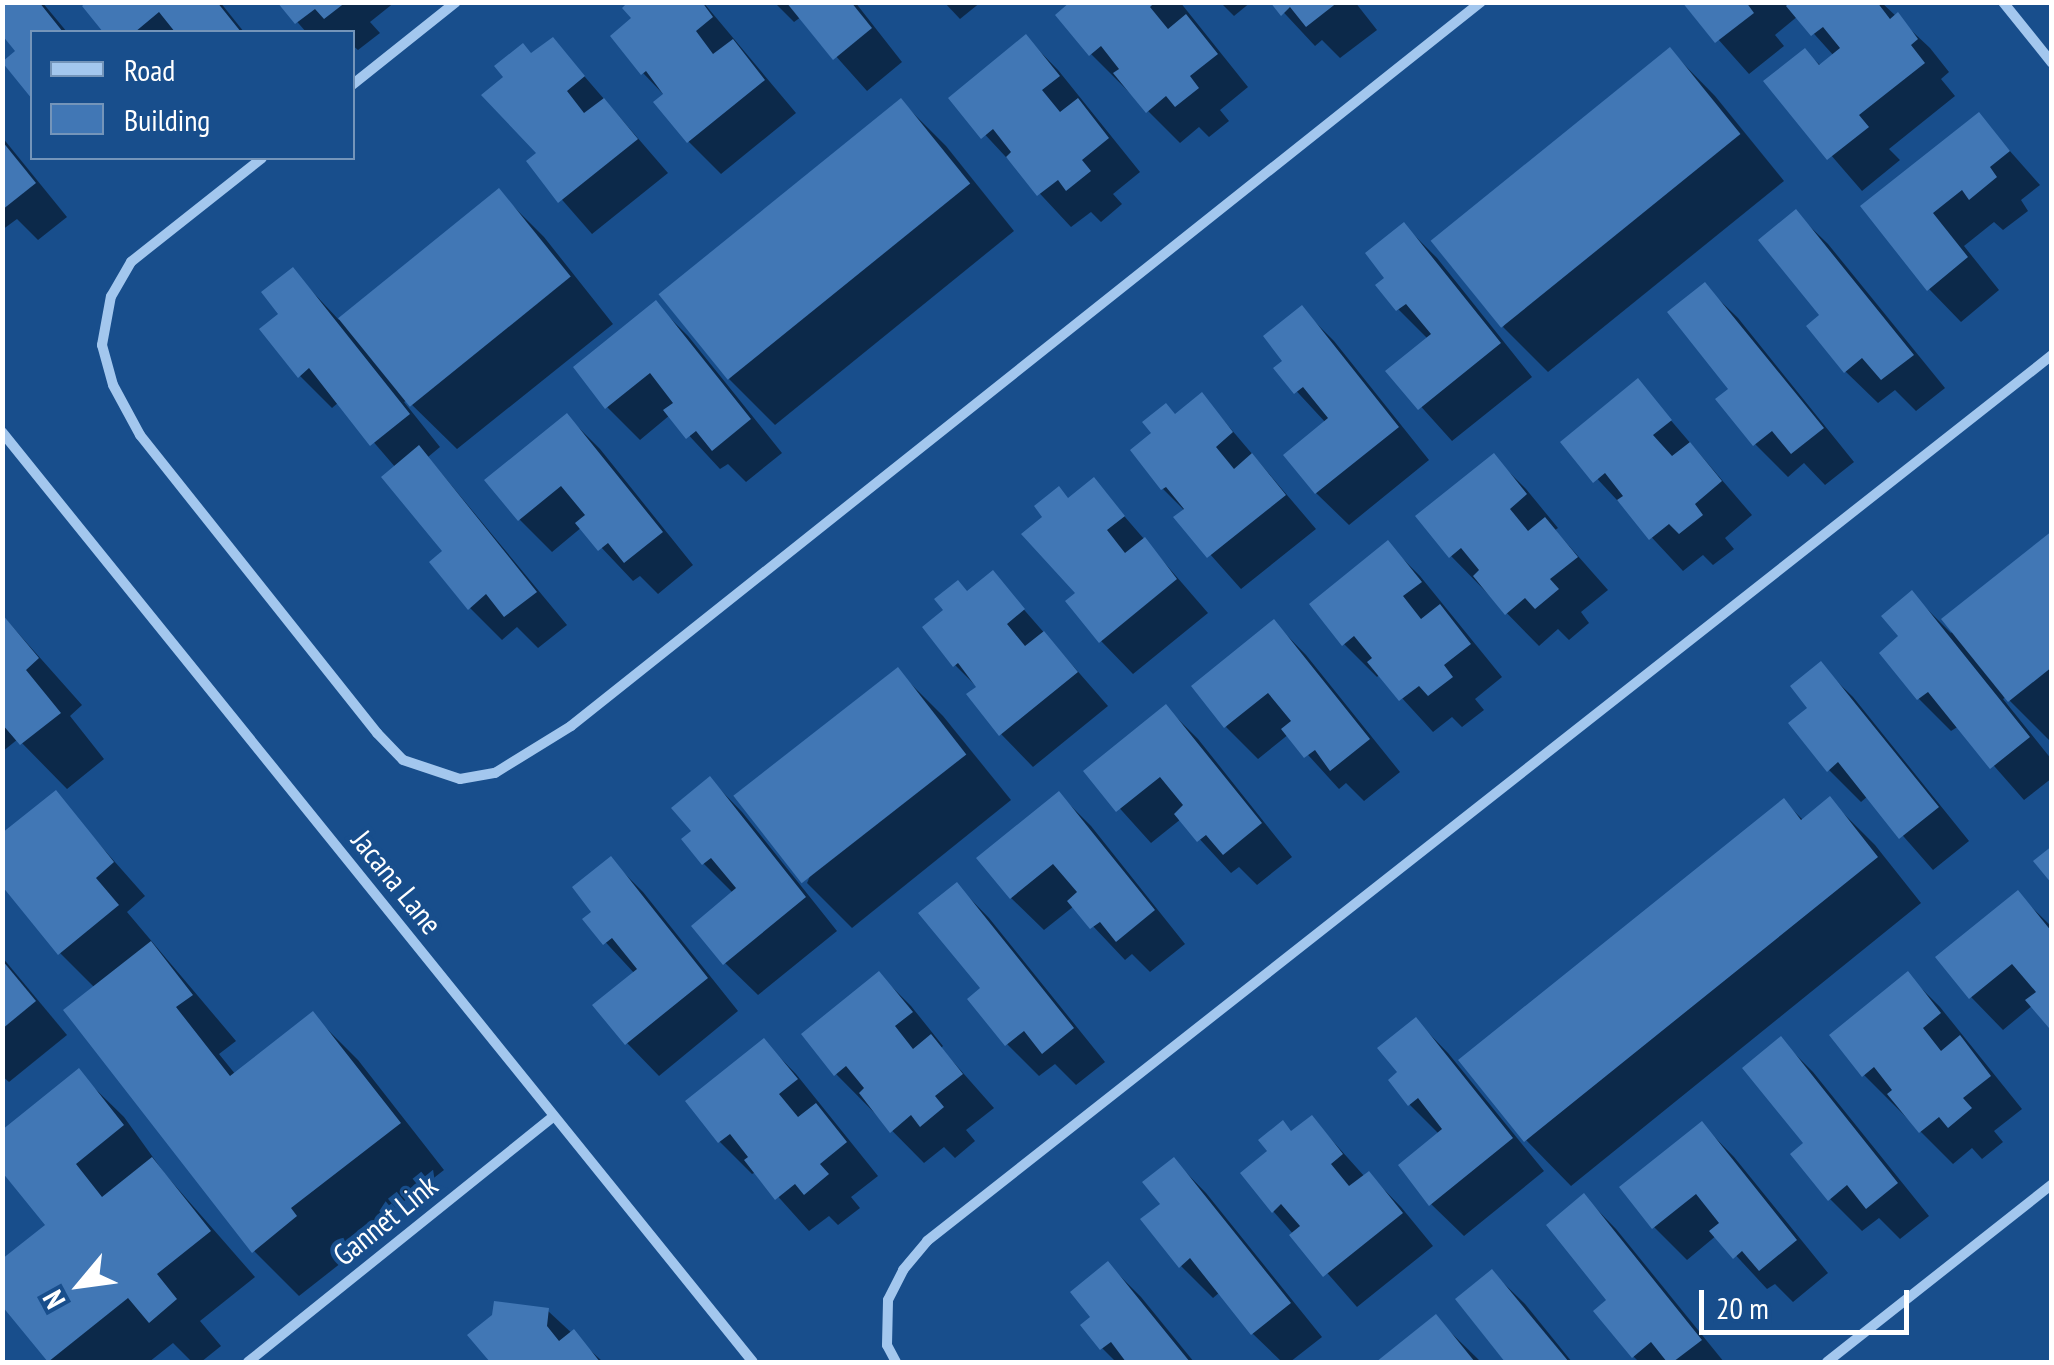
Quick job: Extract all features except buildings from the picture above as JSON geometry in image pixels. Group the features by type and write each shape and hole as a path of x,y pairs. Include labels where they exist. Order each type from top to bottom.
{"street":[{"path":"355,83 456,2"},
{"path":"259,160 131,262 111,296 102,345 114,385 140,435 377,734 403,760 460,779 495,772 571,726 1480,2"},
{"path":"2003,2 2052,62"},
{"path":"896,1362 887,1344 888,1300 903,1270 928,1241 2052,355"},
{"name":"Jacana Lane","path":"2,432 754,1362"},
{"name":"Gannet Link","path":"248,1362 554,1116"},
{"path":"1826,1362 2052,1184"}]}
